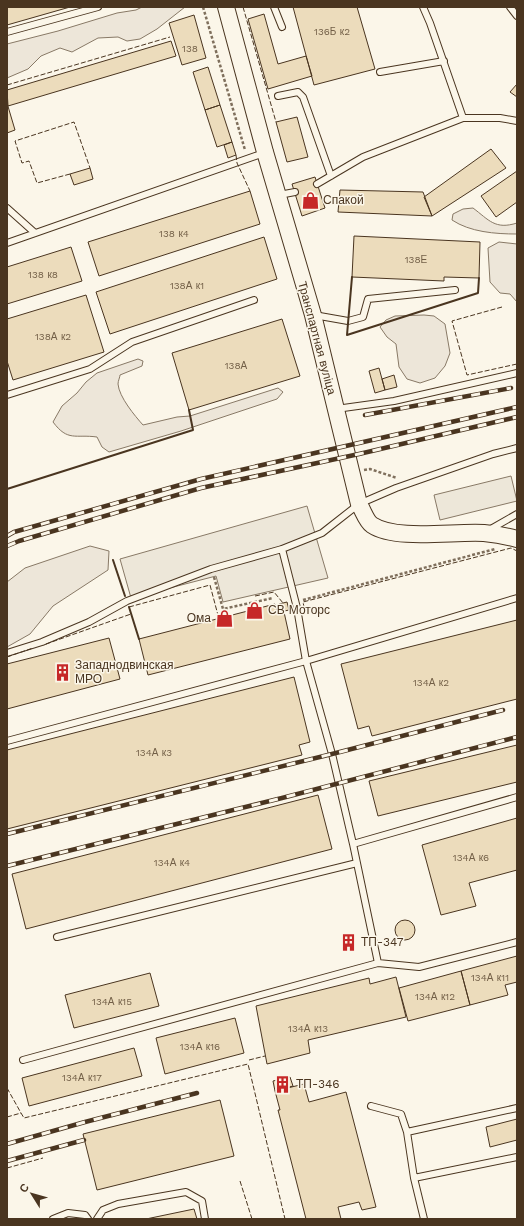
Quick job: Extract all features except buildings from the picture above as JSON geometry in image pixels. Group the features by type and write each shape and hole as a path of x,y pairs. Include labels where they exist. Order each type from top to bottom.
{"main road":[{"name":"Транспартная вуліца","path":"226,7 265,152 279,195 313,315 359,504 370,524 383,530 397,533 484,533 517,539"}],"lane":[{"path":"7,32 98,7"},
{"path":"274,7 282,27"},
{"path":"423,7 444,61 463,118"},
{"path":"510,7 517,16"},
{"path":"380,72 444,61"},
{"path":"278,96 298,92 303,97 331,176"},
{"path":"317,184 363,157 463,118 500,118 517,121"},
{"path":"7,243 265,152"},
{"path":"279,195 294,192"},
{"path":"7,208 35,233"},
{"path":"313,315 348,321 363,317 368,299 454,290"},
{"path":"7,395 90,369 132,342 254,300"},
{"path":"336,409 394,401 517,373"},
{"path":"7,653 42,642 89,622 126,601 212,569 282,549 322,533 359,504 396,488 493,454 517,448"},
{"path":"484,533 517,514"},
{"path":"282,549 295,602 306,661 332,754 353,844 378,963"},
{"path":"7,741 306,661 517,598"},
{"path":"353,844 517,797"},
{"path":"57,937 357,863"},
{"path":"23,1060 378,963 419,967 517,942"},
{"path":"371,1106 401,1114 407,1132 414,1178 424,1219"},
{"path":"407,1132 517,1108"},
{"path":"414,1178 517,1157"},
{"path":"97,1219 103,1210 118,1204 186,1192 202,1201 206,1219"},
{"path":"53,1219 68,1213 85,1215 88,1219"}],"path":[{"path":"203,7 248,158"},
{"path":"363,470 370,469 411,483"},
{"path":"295,602 496,549"},
{"path":"212,569 223,609 274,598"}],"shaded area":[{"path":"142,7 185,7 157,29 140,39 127,41 118,37 98,38 72,52 60,48 41,56 28,69 7,78 7,44 58,31 117,13 136,10"},
{"path":"473,208 493,223 509,225 517,223 517,234 483,232 459,224 452,220 453,214 463,209"},
{"path":"499,242 517,244 517,302 510,294 500,293 490,282 488,248"},
{"path":"395,316 434,316 445,324 450,353 445,366 435,378 420,383 407,379 399,367 396,344 387,337 380,327 386,320"},
{"path":"138,359 143,361 142,366 120,375 118,384 124,400 143,425 177,417 190,416 278,388 283,392 277,399 181,431 109,452 102,447 97,437 68,435 58,428 53,422 62,406 97,373"},
{"path":"511,476 517,501 440,520 434,495"},
{"path":"307,506 328,578 223,602 216,576 131,598 120,559"},
{"path":"90,546 109,551 108,570 53,606 30,634 7,647 7,582 25,568"}],"railway":[{"path":"365,415 511,388"},
{"path":"7,536 14,532 201,479 517,407"},
{"path":"7,546 19,541 201,488 359,454 517,417"},
{"path":"7,834 332,754 503,710"},
{"path":"7,866 282,798 517,737"},
{"path":"7,1144 197,1093"},
{"path":"7,1161 84,1140"}],"fence":[{"path":"243,7 276,122"},
{"path":"7,85 170,37"},
{"path":"70,174 37,183 29,161 22,163 15,141 74,122 90,168"},
{"path":"236,155 237,163 250,191"},
{"path":"502,307 452,321 467,375 517,364"},
{"path":"289,610 304,607 303,602 511,548 517,551"},
{"path":"129,607 210,585 219,619"},
{"path":"255,596 274,592 283,603"},
{"path":"46,644 131,614"},
{"path":"7,657 33,648"},
{"path":"249,1060 265,1056"},
{"path":"7,1117 21,1113 24,1118 248,1064 285,1219"},
{"path":"7,1088 21,1113"},
{"path":"7,1168 43,1158"},
{"path":"240,1181 252,1219"}],"wall":[{"path":"352,277 347,335 478,293 479,278"},
{"path":"7,489 193,430 189,410"},
{"path":"113,560 125,596"},
{"path":"129,607 139,639"}],"place":[{"name":"Спакой","path":"310,200"},
{"name":"СВ Моторс","path":"255,610"},
{"name":"Ома","path":"224,618"},
{"name":"Западнодвинская МРО","path":"62,672"},
{"name":"ТП-347","path":"348,942"},
{"name":"ТП-346","path":"283,1084"}]}
